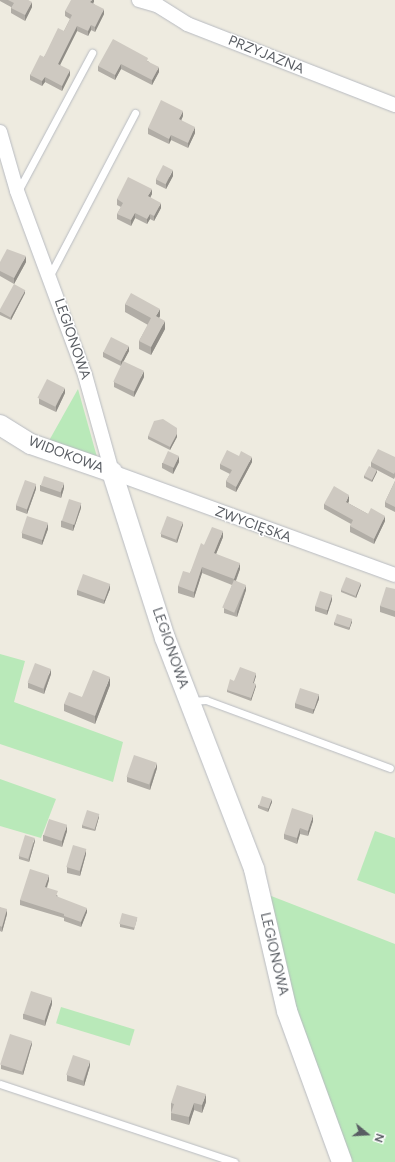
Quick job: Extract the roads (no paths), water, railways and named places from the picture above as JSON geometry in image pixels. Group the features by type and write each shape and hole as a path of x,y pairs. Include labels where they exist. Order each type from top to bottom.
{"street":[{"name":"PRZYJAZNA","path":"139,0 157,5 187,24 395,105"},
{"name":"LEGIONOWA","path":"0,132 17,191 50,275 85,374 112,472 165,638 188,701 254,868 287,1010 342,1162"},
{"name":"WIDOKOWA","path":"0,424 31,444 112,472"},
{"name":"ZWYCIĘSKA","path":"112,472 395,576"}],"lane":[{"path":"17,191 92,53"},
{"path":"50,275 135,113"},
{"path":"188,701 206,700 390,768"},
{"path":"0,1084 234,1162"}]}
